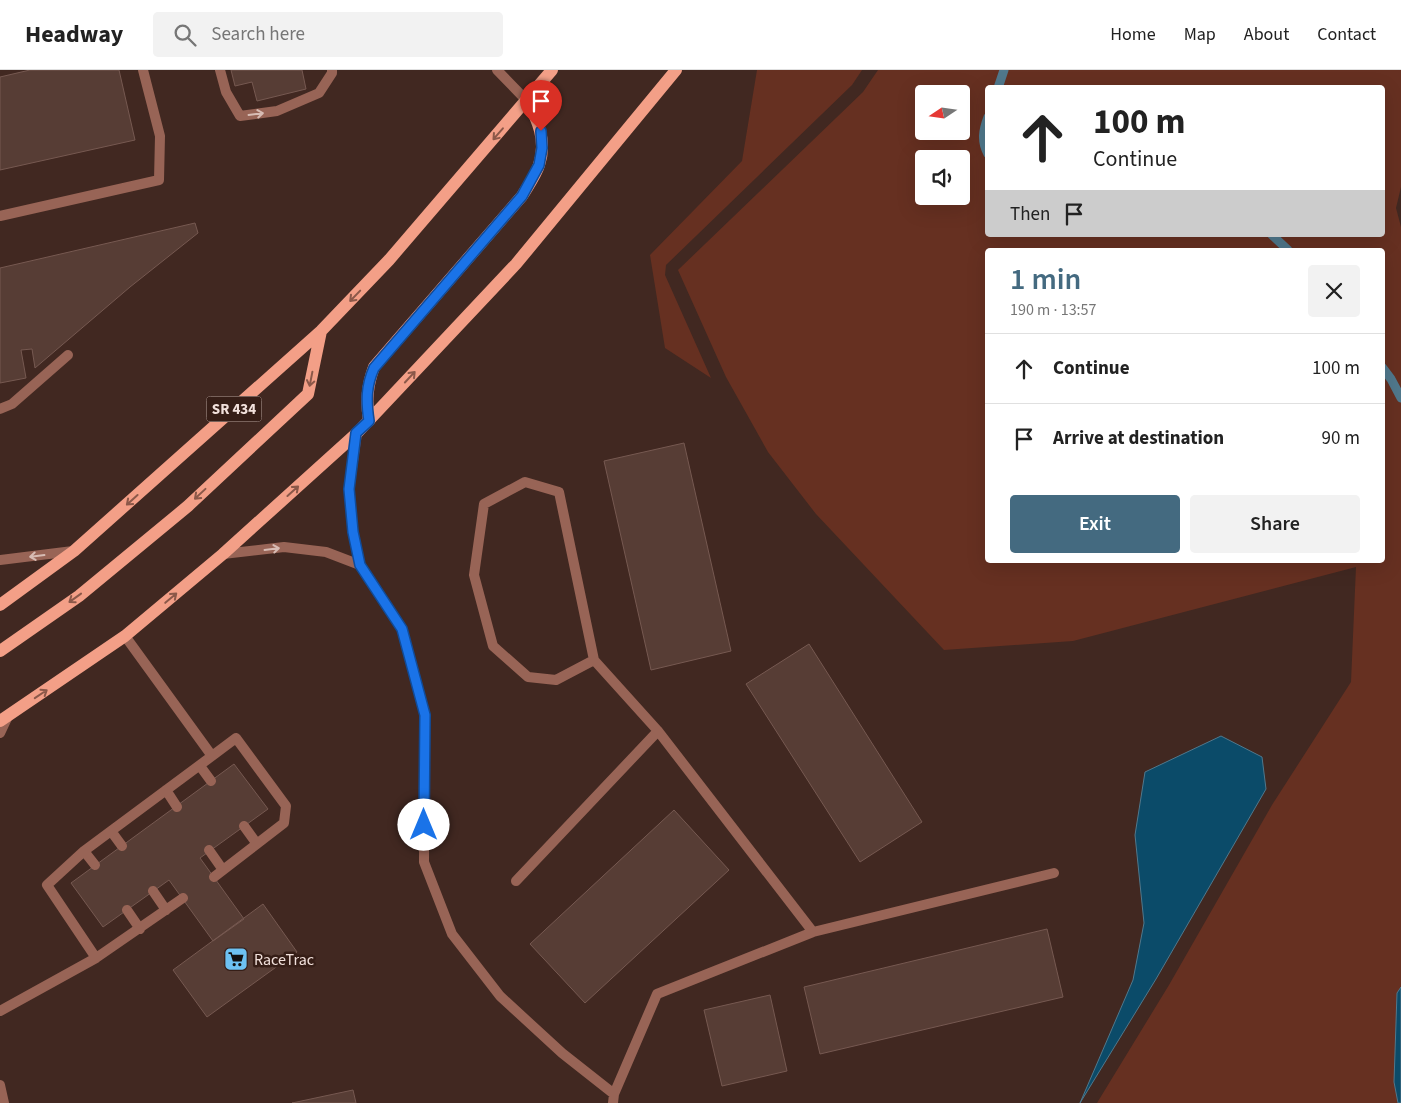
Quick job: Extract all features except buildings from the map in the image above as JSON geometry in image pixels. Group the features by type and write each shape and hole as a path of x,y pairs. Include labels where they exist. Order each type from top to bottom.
{"main road":[{"name":"SR 434","path":"0,605 74,551 321,331 388,260 552,70"},
{"path":"4,719 125,636 224,554 369,421 516,264 676,70"},
{"path":"369,421 366,402 368,382 374,368 522,196 539,165 542,148 541,131 536,117 526,101"},
{"path":"0,651 79,596 188,506 308,394 321,331"}],"street":[{"path":"0,216 159,180 160,136 143,70"},
{"path":"220,70 226,92 240,116 276,111 319,92 332,73 332,70"},
{"path":"497,70 526,101"},
{"path":"0,410 12,404 68,355"},
{"path":"356,433 349,489 353,532 360,565 402,629 425,715 424,862 452,934 500,996 614,1098 657,994 813,932 1054,873"},
{"path":"594,660 556,680 528,677 493,646 474,575 484,504 525,482 559,492 594,660 658,731 813,932"},
{"path":"224,554 284,547 326,552 360,565"},
{"path":"0,560 74,551"},
{"path":"125,636 212,756"},
{"path":"0,733 4,719"},
{"path":"516,881 658,731"},
{"path":"96,958 47,885 84,851 236,738 286,806 284,823 214,877"},
{"path":"200,766 211,781"},
{"path":"166,790 176,807"},
{"path":"244,826 257,844"},
{"path":"111,831 122,846"},
{"path":"209,850 223,870"},
{"path":"84,851 95,865"},
{"path":"153,891 166,910"},
{"path":"0,1010 96,958 183,898"},
{"path":"128,910 140,929"},
{"path":"0,1085 4,1103"}],"shaded area":[{"path":"757,70 862,70 852,85 666,265 665,275 711,378 665,348 650,255 742,161"},
{"path":"878,70 1401,70 1401,187 1396,208 1401,227 1401,987 1397,993 1394,1082 1398,1103 1097,1103 1169,985 1272,805 1351,682 1356,567 1073,641 944,650 816,514 768,452 726,377 678,270 863,92"}],"water":[{"path":"1221,736 1262,757 1266,789 1156,979 1080,1103 1133,980 1144,923 1135,835 1145,772"},
{"path":"1401,987 1401,1103 1398,1103 1394,1082 1397,993"}],"waterway":[{"path":"999,85 1004,70"},
{"path":"985,126 985,147"},
{"path":"1274,237 1286,248"},
{"path":"1385,371 1401,398"}],"place":[{"name":"RaceTrac","path":"236,959"}],"route":[{"path":"424,825 425,715 402,629 360,565 353,532 349,489 356,433 369,421 366,402 368,382 374,368 522,196 539,165 542,148 541,131"}]}
